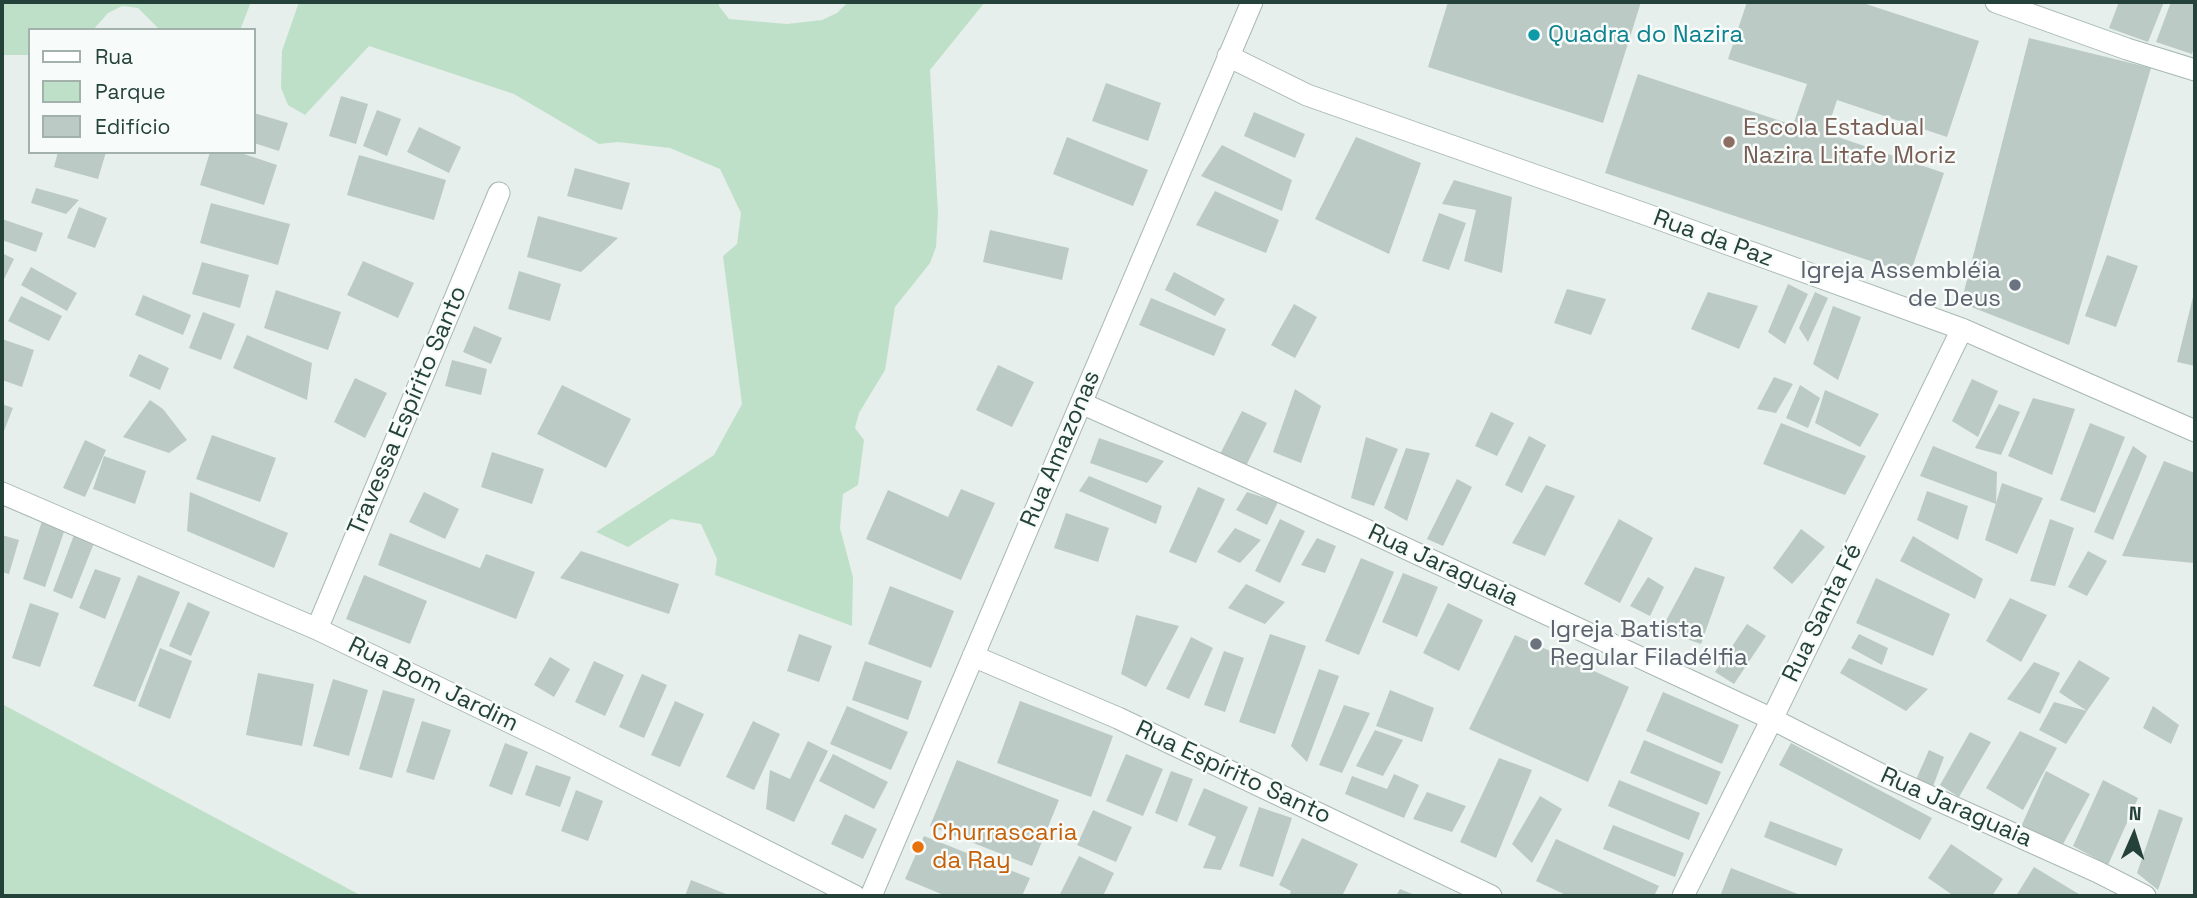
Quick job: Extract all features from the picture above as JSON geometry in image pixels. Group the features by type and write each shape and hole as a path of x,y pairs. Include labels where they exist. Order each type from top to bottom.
{"street":[{"name":"Rua Amazonas","path":"870,896 1252,2"},
{"path":"1996,2 2127,49 2195,70"},
{"name":"Rua da Paz","path":"1228,56 1307,95 1962,329 2195,431"},
{"name":"Travessa Espírito Santo","path":"317,629 499,192"},
{"name":"Rua Santa Fé","path":"1683,896 1962,329"},
{"name":"Rua Jaraguaia","path":"1081,403 1363,528 1772,719 1880,774 2098,872 2145,896"},
{"name":"Rua Bom Jardim","path":"2,494 317,629 555,744 855,896"},
{"name":"Rua Espírito Santo","path":"973,656 1118,718 1491,896"}],"green space":[{"path":"2,2 251,2 241,28 158,28 138,8 122,6 108,13 95,28 28,28 28,55 2,55"},
{"path":"299,2 719,2 729,19 787,24 822,20 837,13 848,2 985,2 930,70 938,213 936,247 930,263 895,307 885,370 859,413 855,428 864,440 858,485 843,494 840,528 853,577 852,626 715,575 717,559 701,524 671,519 628,547 596,532 714,455 742,404 723,256 737,244 741,213 720,169 670,148 618,142 599,144 514,94 369,46 305,115 288,105 281,88 282,51"},
{"path":"2,704 362,896 2,896"}],"building":[{"name":"Quadra do Nazira","path":"1448,2 1641,2 1603,123 1428,67"},
{"path":"1747,2 1860,2 1979,41 1947,137 1837,100 1826,133 1944,173 1910,274 1605,173 1638,74 1793,125 1807,84 1728,59"},
{"path":"2119,2 2164,2 2148,42 2109,28"},
{"path":"2171,2 2195,2 2195,44 2192,54 2156,42"},
{"path":"2029,38 2151,68 2069,345 1961,303"},
{"path":"1106,83 1161,103 1148,141 1092,121"},
{"path":"341,96 368,104 356,144 329,136"},
{"path":"377,110 401,119 387,156 363,146"},
{"path":"1254,112 1305,134 1295,158 1244,136"},
{"path":"256,114 288,123 279,151 256,144"},
{"path":"419,127 461,147 449,173 407,152"},
{"path":"1067,137 1148,170 1133,206 1053,174"},
{"path":"1356,137 1421,163 1389,254 1315,219"},
{"path":"1222,145 1292,180 1282,211 1201,176"},
{"path":"57,154 105,154 98,179 54,167"},
{"path":"209,154 244,154 277,165 264,205 200,185"},
{"path":"359,155 446,180 434,220 347,195"},
{"path":"575,168 630,183 622,210 567,196"},
{"path":"1454,180 1512,197 1502,273 1464,261 1476,210 1442,204"},
{"path":"36,188 79,200 66,214 31,203"},
{"path":"1215,191 1279,220 1266,253 1196,225"},
{"path":"211,203 290,224 278,265 200,243"},
{"path":"79,207 107,218 95,248 67,238"},
{"path":"1439,213 1466,223 1449,270 1422,261"},
{"path":"538,216 618,238 581,272 527,257"},
{"path":"2,219 43,233 36,252 2,240"},
{"path":"990,230 1069,248 1062,280 983,262"},
{"path":"2,253 14,259 2,283"},
{"path":"2107,255 2138,266 2116,327 2085,316"},
{"path":"363,261 414,283 398,318 347,295"},
{"path":"202,262 249,275 240,308 192,294"},
{"path":"31,267 77,293 67,311 21,285"},
{"path":"519,271 561,284 550,321 508,309"},
{"path":"1174,272 1225,299 1215,316 1165,290"},
{"path":"1788,284 1808,294 1785,344 1768,332"},
{"path":"1567,289 1606,299 1591,335 1554,323"},
{"path":"276,290 341,312 328,350 264,328"},
{"path":"1708,292 1758,306 1739,349 1691,329"},
{"path":"1815,292 1828,298 1808,342 1799,328"},
{"path":"143,295 191,315 183,335 135,315"},
{"path":"21,296 62,316 49,341 8,321"},
{"path":"2195,297 2195,366 2177,362"},
{"path":"1151,298 1226,329 1214,356 1139,325"},
{"path":"1294,304 1317,317 1295,358 1271,345"},
{"path":"1833,306 1861,317 1838,380 1813,364"},
{"path":"203,312 235,324 221,360 189,348"},
{"path":"474,326 502,338 491,364 463,352"},
{"path":"247,335 312,363 307,400 233,368"},
{"path":"2,339 34,350 22,387 2,380"},
{"path":"139,354 169,368 160,390 129,376"},
{"path":"452,360 487,369 481,395 445,386"},
{"path":"998,365 1034,382 1012,427 976,410"},
{"path":"1774,377 1793,384 1776,413 1757,409"},
{"path":"355,378 387,393 365,438 334,422"},
{"path":"1972,379 1998,391 1978,437 1952,421"},
{"path":"562,385 631,419 606,468 537,434"},
{"path":"1800,385 1820,398 1808,428 1786,418"},
{"path":"1295,389 1321,406 1301,463 1273,452"},
{"path":"1825,390 1879,414 1860,447 1815,423"},
{"path":"2033,398 2075,409 2052,475 2008,456"},
{"path":"150,400 163,409 187,440 169,453 123,437"},
{"path":"2,404 13,408 2,436"},
{"path":"1999,404 2020,412 2001,455 1975,448"},
{"path":"1242,411 1267,423 1245,468 1219,456"},
{"path":"1491,412 1514,423 1497,456 1475,446"},
{"path":"1781,423 1866,456 1845,495 1763,464"},
{"path":"2090,423 2125,437 2095,513 2060,500"},
{"path":"212,435 276,458 260,502 196,479"},
{"path":"1529,436 1546,445 1522,493 1505,485"},
{"path":"1366,437 1398,449 1374,506 1351,498"},
{"path":"1099,438 1164,461 1147,483 1090,463"},
{"path":"85,440 106,450 85,497 63,488"},
{"path":"1933,446 1997,472 1996,504 1920,476"},
{"path":"2133,446 2147,456 2113,540 2094,532"},
{"path":"1406,448 1430,453 1407,521 1384,508"},
{"path":"492,452 544,469 532,504 481,487"},
{"path":"104,456 146,471 135,504 93,489"},
{"path":"2164,461 2195,473 2194,563 2122,556"},
{"path":"1089,476 1162,506 1156,524 1079,491"},
{"path":"1457,479 1472,487 1443,546 1427,539"},
{"path":"2002,483 2043,498 2017,554 1985,540"},
{"path":"1546,485 1575,496 1545,556 1512,543"},
{"path":"1198,487 1225,499 1196,563 1169,552"},
{"path":"961,489 995,503 961,580 866,539 888,490 948,517"},
{"path":"1927,491 1968,506 1958,540 1917,520"},
{"path":"190,492 288,533 274,568 187,531"},
{"path":"424,492 459,509 445,539 409,522"},
{"path":"1247,492 1278,502 1267,525 1236,510"},
{"path":"1066,513 1109,528 1098,562 1054,548"},
{"path":"1280,519 1305,531 1280,583 1255,571"},
{"path":"1619,519 1653,538 1620,603 1584,584"},
{"path":"2050,519 2074,528 2055,586 2030,581"},
{"path":"42,521 65,529 45,587 23,579"},
{"path":"1235,528 1261,540 1240,563 1217,552"},
{"path":"1801,529 1825,547 1792,584 1773,568"},
{"path":"390,533 480,568 486,554 535,572 516,619 378,565"},
{"path":"2,535 19,540 9,574 2,572"},
{"path":"74,535 94,543 72,599 53,591"},
{"path":"1913,536 1983,579 1975,599 1900,561"},
{"path":"1317,538 1336,546 1325,573 1301,565"},
{"path":"581,551 679,584 669,614 560,578"},
{"path":"2088,551 2107,561 2087,596 2068,587"},
{"path":"1361,558 1394,572 1359,655 1325,641"},
{"path":"1695,567 1725,577 1701,644 1661,630"},
{"path":"95,569 121,578 105,619 79,608"},
{"path":"1403,573 1438,587 1417,637 1382,622"},
{"path":"138,575 180,592 135,702 93,686"},
{"path":"364,575 427,601 410,644 346,619"},
{"path":"1648,577 1664,587 1650,616 1630,606"},
{"path":"1876,578 1950,614 1933,656 1856,623"},
{"path":"1246,584 1285,602 1265,624 1228,608"},
{"path":"890,586 954,611 931,668 868,644"},
{"path":"2010,598 2047,615 2021,662 1986,641"},
{"path":"188,602 210,612 191,656 169,646"},
{"path":"30,603 59,613 40,667 12,658"},
{"path":"1448,603 1483,620 1459,671 1423,653"},
{"path":"1136,615 1179,626 1146,687 1121,674"},
{"path":"1747,624 1766,636 1734,684 1715,672"},
{"path":"799,634 832,646 819,682 787,671"},
{"path":"1270,634 1306,646 1275,734 1239,722"},
{"path":"1859,634 1888,648 1882,665 1851,648"},
{"path":"1515,635 1629,687 1588,782 1469,729"},
{"path":"1191,637 1213,648 1189,699 1166,689"},
{"path":"160,648 192,661 170,719 138,706"},
{"path":"1224,651 1244,658 1225,712 1204,705"},
{"path":"550,657 570,669 554,697 534,685"},
{"path":"1849,658 1928,689 1906,711 1840,673"},
{"path":"2079,660 2110,678 2087,711 2059,692"},
{"path":"594,661 624,675 605,716 575,702"},
{"path":"865,661 922,681 908,720 852,700"},
{"path":"2034,662 2060,673 2040,714 2007,699"},
{"path":"1319,669 1339,676 1307,762 1291,746"},
{"path":"258,673 314,684 302,746 246,735"},
{"path":"642,674 667,685 644,738 619,727"},
{"path":"333,679 368,690 349,756 313,746"},
{"path":"383,690 415,699 392,778 359,769"},
{"path":"1390,690 1434,708 1422,742 1376,726"},
{"path":"1663,692 1739,725 1722,764 1646,731"},
{"path":"675,701 704,714 680,767 651,755"},
{"path":"1020,701 1113,736 1091,797 997,763"},
{"path":"2054,702 2087,711 2066,744 2039,730"},
{"path":"1344,705 1370,713 1342,773 1319,765"},
{"path":"847,706 908,732 891,770 830,744"},
{"path":"2153,706 2179,725 2171,744 2143,728"},
{"path":"422,721 451,730 434,780 406,772"},
{"path":"753,721 780,734 754,790 726,777"},
{"path":"1375,730 1403,740 1383,776 1356,766"},
{"path":"2020,731 2057,748 2023,810 1986,788"},
{"path":"1970,732 1991,742 1959,797 1940,785"},
{"path":"1644,740 1721,772 1707,805 1630,773"},
{"path":"808,741 828,751 794,822 766,809 770,770 790,779"},
{"path":"505,743 528,752 512,795 489,786"},
{"path":"1791,743 1932,818 1920,840 1779,765"},
{"path":"1929,750 1944,757 1932,789 1915,782"},
{"path":"833,754 888,782 874,809 819,781"},
{"path":"1126,754 1163,769 1143,816 1106,801"},
{"path":"1499,758 1532,770 1496,858 1460,842"},
{"path":"957,760 1059,800 1032,866 930,826"},
{"path":"536,765 571,777 560,807 525,795"},
{"path":"1171,771 1193,779 1177,822 1155,813"},
{"path":"2046,771 2090,794 2062,846 2020,829"},
{"path":"1394,774 1419,785 1404,818 1345,794 1352,776 1387,789"},
{"path":"1619,780 1700,813 1689,840 1608,806"},
{"path":"2103,780 2138,798 2108,865 2073,846"},
{"path":"1204,788 1248,807 1221,870 1203,868 1216,837 1188,825"},
{"path":"576,790 603,801 588,841 561,831"},
{"path":"1427,792 1466,806 1452,832 1413,819"},
{"path":"1540,796 1562,809 1532,863 1512,844"},
{"path":"1259,807 1292,818 1273,877 1239,866"},
{"path":"2159,809 2183,818 2158,890 2137,873"},
{"path":"1093,810 1132,827 1116,862 1077,845"},
{"path":"845,814 877,829 863,859 831,844"},
{"path":"1770,821 1843,849 1836,866 1764,837"},
{"path":"1613,825 1684,853 1675,877 1603,849"},
{"path":"924,836 1030,878 1022,896 946,896 905,879"},
{"path":"1302,838 1358,864 1342,896 1289,896 1291,891 1279,885"},
{"path":"1556,839 1659,886 1654,896 1568,896 1536,881"},
{"path":"1951,844 2003,879 1992,896 1954,896 1928,878"},
{"path":"1079,856 1114,873 1103,896 1059,896"},
{"path":"2034,867 2082,896 2016,896"},
{"path":"1731,868 1803,896 1720,896"},
{"path":"691,880 731,896 685,896"},
{"path":"1400,889 1417,896 1396,896"}],"place":[{"name":"Quadra do Nazira","path":"1534,35"},
{"name":"Escola Estadual Nazira Litafe Moriz","path":"1729,142"},
{"name":"Igreja Assembléia de Deus","path":"2015,285"},
{"name":"Igreja Batista Regular Filadélfia","path":"1536,644"},
{"name":"Churrascaria da Ray","path":"918,847"}]}
